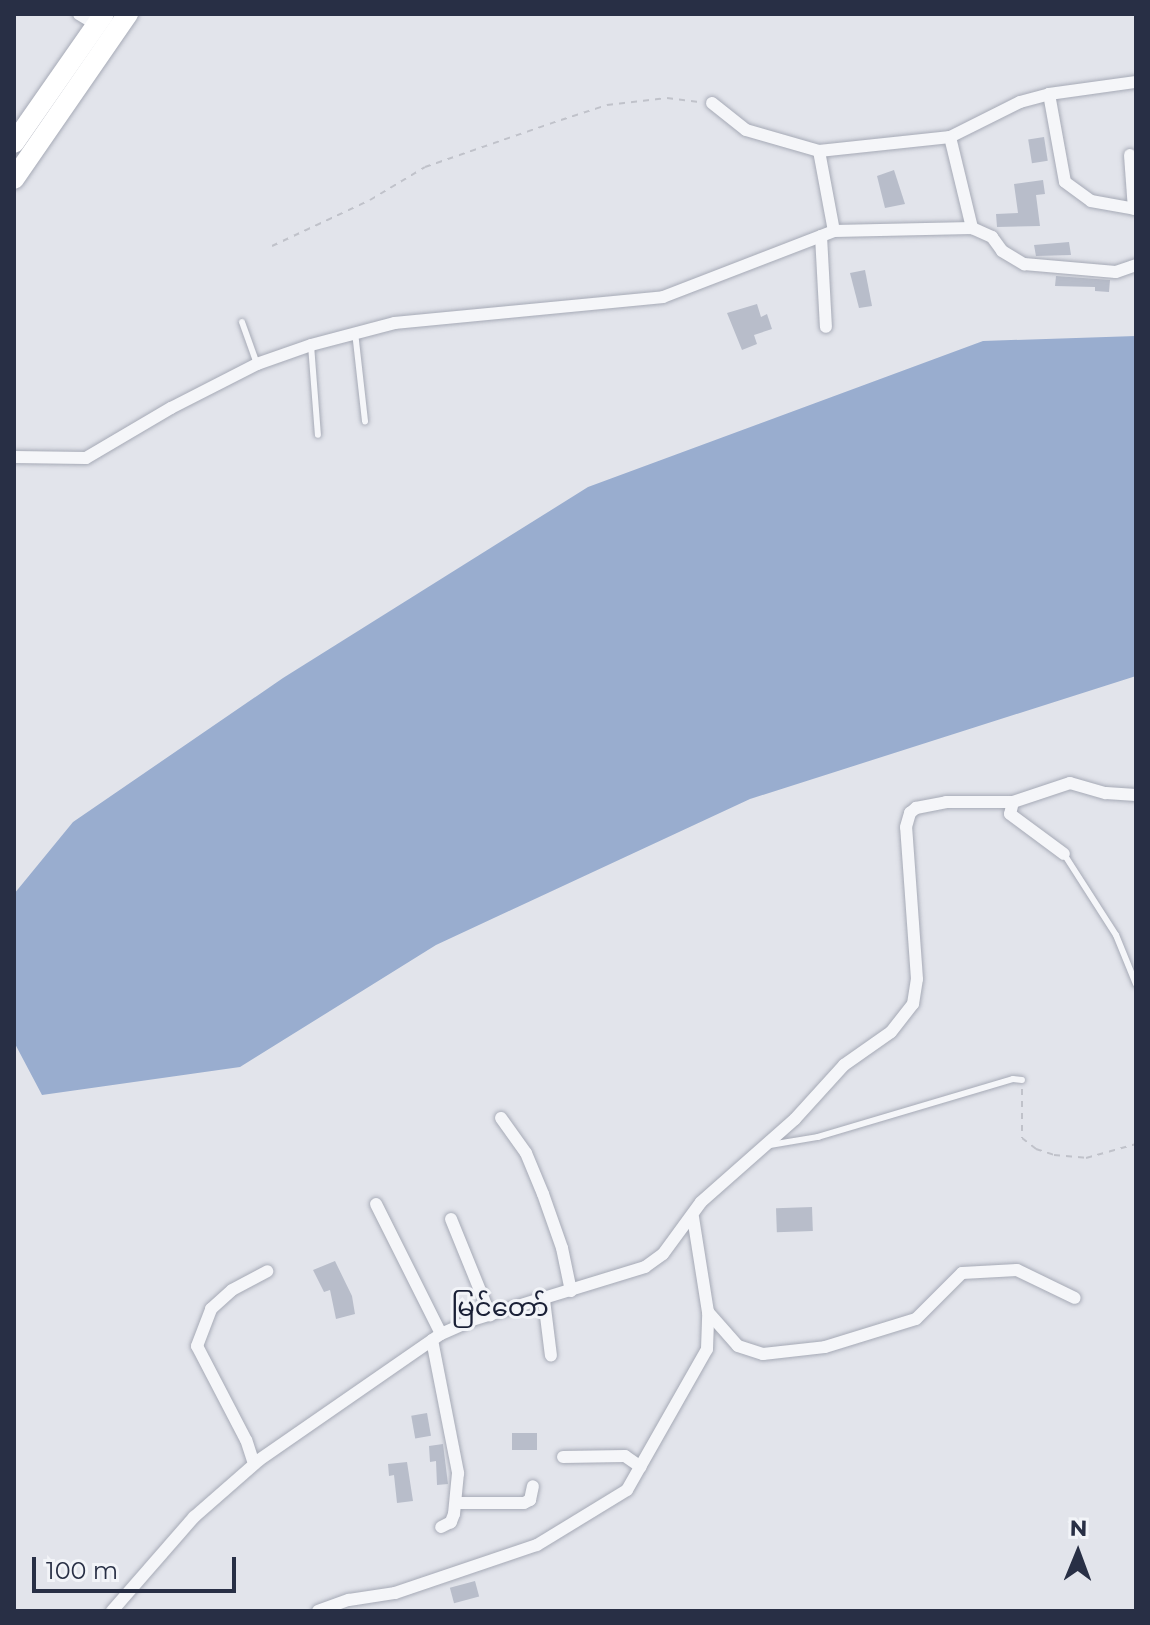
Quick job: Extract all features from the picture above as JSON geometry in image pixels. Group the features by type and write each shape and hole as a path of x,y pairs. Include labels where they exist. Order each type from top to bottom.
{"main road":[{"path":"14,179 128,14"},
{"path":"14,143 100,20"}],"street":[{"path":"79,14 100,20"},
{"path":"712,103 746,130 819,151 950,137 1020,102 1049,94 1136,82"},
{"path":"1049,94 1065,182 1091,201 1135,209 1130,155"},
{"path":"950,137 972,228"},
{"path":"819,151 834,231"},
{"path":"14,457 86,458 171,408 257,364 355,332 395,323 663,297 834,231 972,228 992,237 1002,251 1024,264 1116,272 1136,265"},
{"path":"821,236 826,327"},
{"path":"112,1611 194,1517 254,1464 436,1337 490,1315 645,1267 663,1254 701,1202 795,1119 844,1065 891,1032 913,1004 917,979 906,827 910,813 916,808 946,802 1013,802 1070,783 1106,793 1136,795"},
{"path":"1013,802 1010,814 1064,854"},
{"path":"501,1118 526,1153 543,1194 562,1248 571,1291"},
{"path":"376,1204 436,1337 458,1473 451,1522 441,1527"},
{"path":"318,1611 349,1600 395,1593 537,1545 618,1497 633,1483 702,1364 707,1349 708,1312 693,1217"},
{"path":"451,1219 490,1315"},
{"path":"708,1312 738,1346 763,1354 825,1347 916,1319 962,1273 1017,1270 1075,1298"},
{"path":"254,1464 246,1440 197,1346 211,1309 232,1290 267,1271"},
{"path":"544,1300 551,1356"},
{"path":"563,1457 625,1456 641,1467"},
{"path":"456,1503 524,1503 530,1500 533,1486"}],"lane":[{"path":"242,322 257,364"},
{"path":"355,332 365,421"},
{"path":"311,345 318,435"},
{"path":"1064,854 1116,935 1136,984"},
{"path":"762,1146 818,1137 1013,1079 1022,1080"}],"path":[{"path":"272,246 370,200 425,167 607,105 667,98 712,103"},
{"path":"1022,1080 1022,1138 1036,1149 1054,1155 1086,1158 1136,1144"}],"water":[{"path":"1136,336 1136,676 750,799 436,945 240,1067 42,1095 14,1042 14,894 73,822 283,678 588,487 983,341"}],"building":[{"path":"1044,137 1048,161 1032,163 1028,140"},
{"path":"894,170 905,204 885,208 877,176"},
{"path":"1043,180 1045,194 1036,195 1040,226 997,227 996,214 1018,213 1014,184"},
{"path":"1069,242 1071,255 1036,256 1034,245"},
{"path":"865,270 872,306 859,308 850,273"},
{"path":"1056,276 1110,280 1109,292 1095,291 1095,287 1055,286"},
{"path":"757,304 761,317 767,314 772,329 754,335 757,344 742,350 727,313"},
{"path":"812,1207 813,1231 777,1232 776,1208"},
{"path":"335,1261 352,1296 355,1314 336,1319 330,1290 324,1292 313,1270"},
{"path":"427,1413 431,1436 415,1438 411,1416"},
{"path":"512,1433 537,1433 537,1450 512,1450"},
{"path":"443,1444 448,1484 437,1485 436,1461 430,1462 429,1446"},
{"path":"407,1462 413,1501 397,1503 394,1475 389,1476 388,1464"},
{"path":"475,1581 479,1596 454,1603 450,1588"}],"district":[{"name":"မြင်တော်","path":"500,1308"}]}
